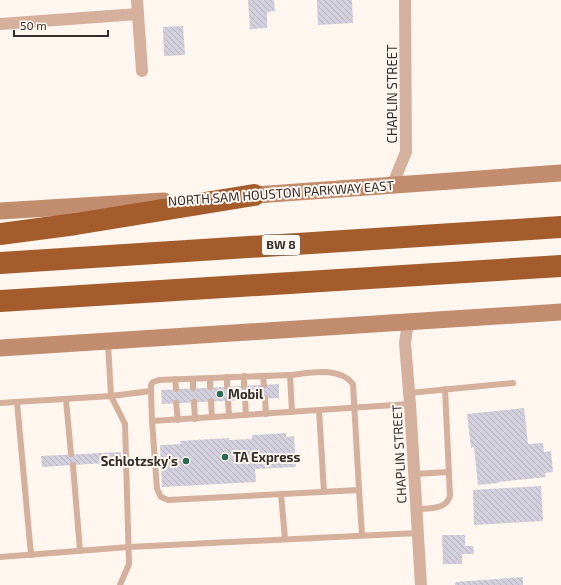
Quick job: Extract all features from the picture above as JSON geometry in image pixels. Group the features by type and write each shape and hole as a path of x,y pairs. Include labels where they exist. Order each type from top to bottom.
{"highway":[{"path":"0,234 76,224 254,195"},
{"name":"BW 8","path":"0,262 561,227"},
{"path":"0,301 561,266"}],"main road":[{"name":"NORTH SAM HOUSTON PARKWAY EAST","path":"0,211 392,186 561,173"},
{"path":"0,348 561,312"}],"street":[{"path":"137,0 142,71"},
{"name":"CHAPLIN STREET","path":"392,186 406,152 405,0"},
{"path":"0,24 138,14"},
{"name":"CHAPLIN STREET","path":"408,322 405,344 410,398 421,585"}],"lane":[{"path":"108,341 111,396 125,424 130,564 120,585"},
{"path":"359,490 168,500 161,497 156,489 150,385 159,380 330,372 348,377 353,384 362,535"},
{"path":"290,375 292,412"},
{"path":"244,376 244,386"},
{"path":"263,376 264,385"},
{"path":"227,377 227,386"},
{"path":"210,378 210,387"},
{"path":"193,379 193,388"},
{"path":"175,380 176,389"},
{"path":"152,421 354,408 445,390 513,383"},
{"path":"416,509 440,506 449,501 445,390"},
{"path":"0,403 66,400 151,391"},
{"path":"265,398 266,414"},
{"path":"245,399 246,415"},
{"path":"66,400 71,454"},
{"path":"228,400 229,416"},
{"path":"211,401 212,417"},
{"path":"17,402 30,555"},
{"path":"194,402 195,419"},
{"path":"176,403 178,420"},
{"path":"319,410 324,492"},
{"path":"73,465 80,550"},
{"path":"414,474 449,472"},
{"path":"281,494 285,539"},
{"path":"0,557 130,547 418,533"}],"building":[{"path":"248,0 274,0 275,11 267,12 267,28 250,29"},
{"path":"317,0 352,0 353,23 318,25"},
{"path":"183,26 185,55 164,56 163,27"},
{"name":"Mobil","path":"279,384 279,398 162,404 161,390"},
{"path":"524,408 528,444 543,443 544,452 551,451 553,472 545,473 546,477 478,485 474,447 471,448 467,414"},
{"path":"286,433 286,437 294,436 296,467 255,469 256,482 162,487 160,445 181,444 180,441 229,438 229,440 252,439 252,435"},
{"path":"121,452 122,462 42,467 41,456"},
{"path":"541,486 543,521 474,525 473,490"},
{"path":"442,535 465,535 465,546 473,546 474,554 462,554 462,564 443,564"},
{"path":"523,577 523,585 455,585 455,582"}],"place":[{"name":"Mobil","path":"220,394"},
{"name":"TA Express","path":"225,457"},
{"name":"Schlotzsky's","path":"186,461"}]}
